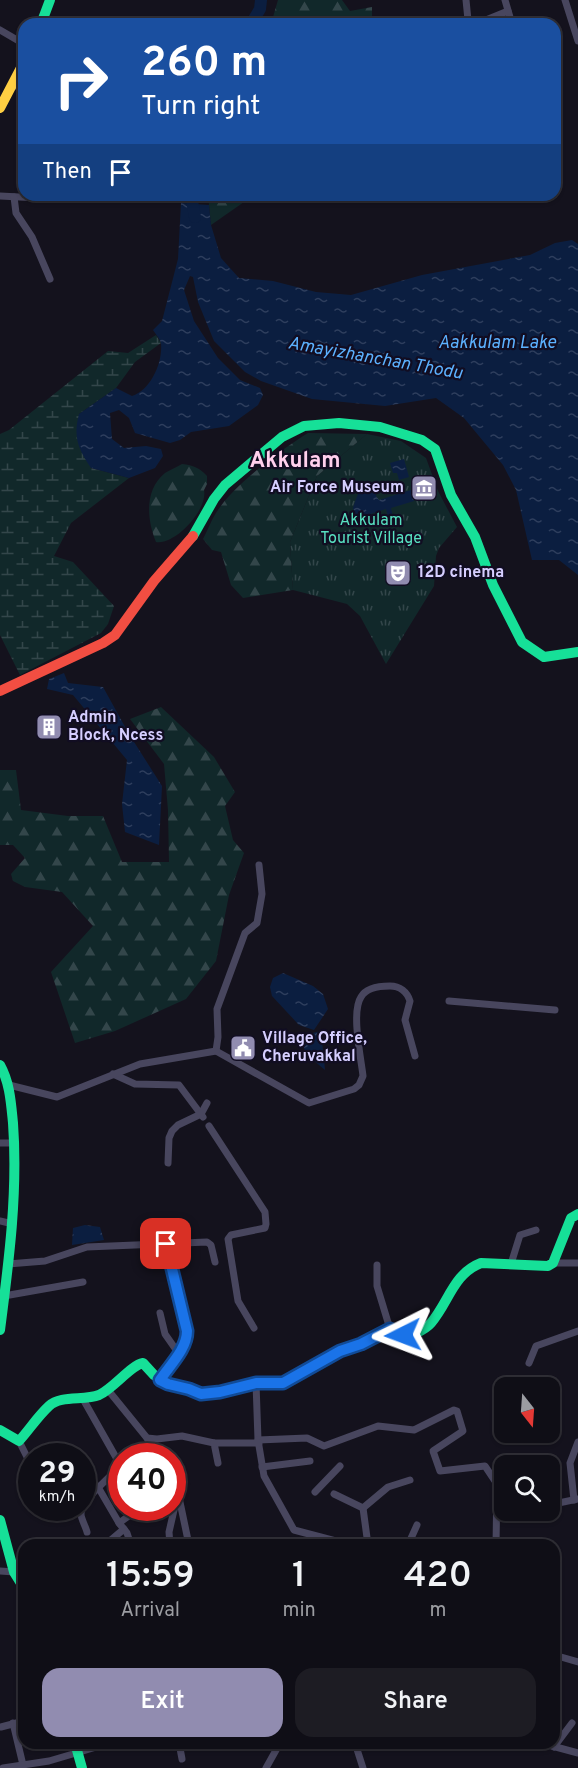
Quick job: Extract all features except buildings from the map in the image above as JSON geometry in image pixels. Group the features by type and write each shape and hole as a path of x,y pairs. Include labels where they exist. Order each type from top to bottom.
{"main road":[{"path":"43,18 48,1"},
{"path":"0,108 18,74"},
{"path":"0,691 103,643 115,634 154,581 195,534 214,499 225,485 282,437 304,426 339,423 389,429 423,440 435,449 451,495 475,537 493,585 522,642 544,657 578,652"},
{"path":"0,1065 9,1085 15,1143 13,1224 0,1330"},
{"path":"0,1430 19,1441 56,1401 83,1399 108,1390 137,1364 143,1363 160,1380 168,1384 201,1394 256,1383 283,1383 340,1351 361,1344 390,1329 411,1336 430,1324 464,1273 473,1264 548,1266 553,1263 571,1218 578,1214"},
{"path":"0,1520 14,1572 18,1578"},
{"path":"76,1749 82,1768"}],"street":[{"path":"466,0 468,18"},
{"path":"505,0 510,18"},
{"path":"564,0 578,41"},
{"path":"489,18 507,11"},
{"path":"0,30 18,40"},
{"path":"12,85 18,86"},
{"path":"0,196 18,197"},
{"path":"14,197 16,213 32,237 50,279"},
{"path":"216,1051 218,1009 245,933 257,923 262,894 260,865"},
{"path":"9,1085 57,1097 140,1064 216,1051 305,1102 314,1102 354,1089 359,1085 363,1076 357,1011 359,999 378,986 392,986 405,992 411,1001 405,1020 415,1056"},
{"path":"449,1001 555,1010"},
{"path":"113,1074 135,1084 179,1085 202,1116"},
{"path":"168,1163 169,1138 172,1131 178,1125 202,1116 207,1102"},
{"path":"209,1126 265,1212 265,1228 231,1235 228,1239 238,1301 254,1328"},
{"path":"0,1143 15,1143"},
{"path":"0,1221 13,1224"},
{"path":"511,1264 520,1235 536,1230"},
{"path":"8,1264 45,1261 87,1247 209,1242 215,1262"},
{"path":"160,1380 179,1354 186,1341 187,1331 166,1244"},
{"path":"553,1263 578,1263"},
{"path":"377,1265 377,1286 390,1329"},
{"path":"4,1296 82,1282"},
{"path":"160,1313 165,1334 179,1354"},
{"path":"529,1363 536,1346 578,1330"},
{"path":"256,1383 259,1441 264,1476 294,1530 320,1539"},
{"path":"108,1390 150,1443"},
{"path":"83,1399 108,1444"},
{"path":"147,1438 182,1436 214,1443 308,1438 324,1446 378,1426 414,1430 454,1410 457,1412 463,1431 433,1452 440,1471 485,1466 494,1477"},
{"path":"560,1503 576,1500 570,1463 578,1442"},
{"path":"214,1443 218,1463"},
{"path":"262,1467 310,1461"},
{"path":"315,1492 340,1466"},
{"path":"87,1532 81,1512 98,1487 108,1479"},
{"path":"363,1508 388,1487 410,1480"},
{"path":"98,1487 128,1539"},
{"path":"334,1494 363,1508"},
{"path":"363,1508 367,1539"},
{"path":"110,1539 127,1521"},
{"path":"170,1539 172,1521"},
{"path":"184,1521 188,1539"},
{"path":"495,1521 496,1539"},
{"path":"411,1539 417,1525"},
{"path":"0,1571 14,1572"},
{"path":"560,1657 578,1662"},
{"path":"1,1727 18,1723"},
{"path":"560,1739 572,1723"},
{"path":"13,1724 18,1744"},
{"path":"560,1748 578,1753"},
{"path":"19,1749 23,1765"},
{"path":"3,1768 23,1765 73,1749"},
{"path":"180,1749 182,1760"},
{"path":"266,1768 277,1749"},
{"path":"357,1749 363,1768"}],"green space":[{"path":"278,0 342,0 350,11 372,7 372,18 273,18"},
{"path":"209,201 245,201 211,225"},
{"path":"156,335 161,343 135,362 116,388 79,414 91,468 129,478 71,523 54,556 73,562 114,606 108,624 101,633 20,675 0,635 0,434 9,430 108,351 128,353"},
{"path":"308,433 367,434 317,476 290,542 293,590 243,598 231,585 221,552 212,550 203,539 216,513 236,489 285,448"},
{"name":"Akkulam Tourist Village","path":"367,434 401,441 426,458 438,491 457,527 439,548 436,556 434,586 386,664 360,616 347,604 293,590 290,542 317,476"},
{"path":"182,464 196,467 207,476 201,507 181,532 172,538 156,542 149,515 153,488 165,473"},
{"path":"161,707 214,757 235,792 225,806 233,840 244,853 229,895 216,961 186,999 115,1031 75,1043 51,972 93,926 62,892 25,887 13,881 11,874 25,858 13,845 0,845 0,770 16,770 21,810 68,816 103,816 122,862 169,862 164,764 130,719"}],"water":[{"name":"Aakkulam Lake","path":"181,203 209,205 211,225 221,258 239,278 273,281 316,292 351,295 422,275 530,255 555,243 572,240 578,244 578,575 559,560 532,560 516,490 503,465 464,418 436,398 385,406 312,399 261,381 245,372 214,341 198,302 193,277 190,276 184,290 194,321 218,358 240,380 260,388 263,395 258,405 229,426 191,432 180,440 170,443 135,433 129,418 119,410 110,413 112,439 124,448 146,446 161,449 163,456 155,468 129,478 91,468 78,442 79,414 116,388 132,396 139,393 150,382 158,367 161,343 153,330 162,321 178,259"},
{"path":"404,459 409,477 399,480 397,473 393,473 390,463"},
{"path":"371,483 375,485 376,496 379,500 411,490 414,501 391,508 395,526 391,527 386,509 361,517 355,515 353,508 359,493"},
{"path":"64,673 68,683 103,687 162,786 159,845 125,832 122,804 127,760 73,695 47,689 49,679"},
{"path":"283,973 313,986 323,994 328,1009 314,1030 299,1025 272,996 270,987 273,978"},
{"path":"321,1031 325,1070 306,1054 300,1036"},
{"path":"85,1225 100,1227 104,1240 72,1245 73,1228"}],"waterway":[{"name":"Amayizhanchan Thodu","path":"255,18 260,9 261,0"},
{"name":"Amayizhanchan Thodu","path":"192,201 195,217"}],"traffic: fast":[{"path":"43,18 50,0"},
{"path":"193,536 214,499 225,485 282,437 304,426 339,423 380,427 422,440 435,449 451,495 475,537 493,585 522,642 544,657 578,652"},
{"path":"0,1065 11,1101 14,1149 13,1201 0,1330"},
{"path":"0,1430 19,1441 49,1406 60,1400 99,1395 133,1368 143,1363 154,1375 168,1384 200,1394 220,1392 256,1383 283,1383 340,1351 361,1344 390,1329 411,1336 429,1325 458,1281 464,1274 481,1263 548,1266 553,1263 571,1218 578,1214"},
{"path":"0,1520 14,1572 18,1578"},
{"path":"77,1749 82,1768"}],"traffic: slow":[{"path":"0,108 18,74"}],"traffic: jam":[{"path":"0,691 103,643 115,635 154,581 193,536"}],"place":[{"name":"Air Force Museum","path":"424,488"},
{"name":"12D cinema","path":"398,573"},
{"name":"Admin Block, Ncess","path":"49,727"},
{"name":"Village Office, Cheruvakkal","path":"243,1048"}],"district":[{"name":"Akkulam","path":"295,461"}],"route":[{"path":"166,1244 187,1331 186,1341 179,1354 160,1380 168,1384 201,1394 263,1382 283,1383 340,1351 361,1344 390,1329 403,1335"}]}
